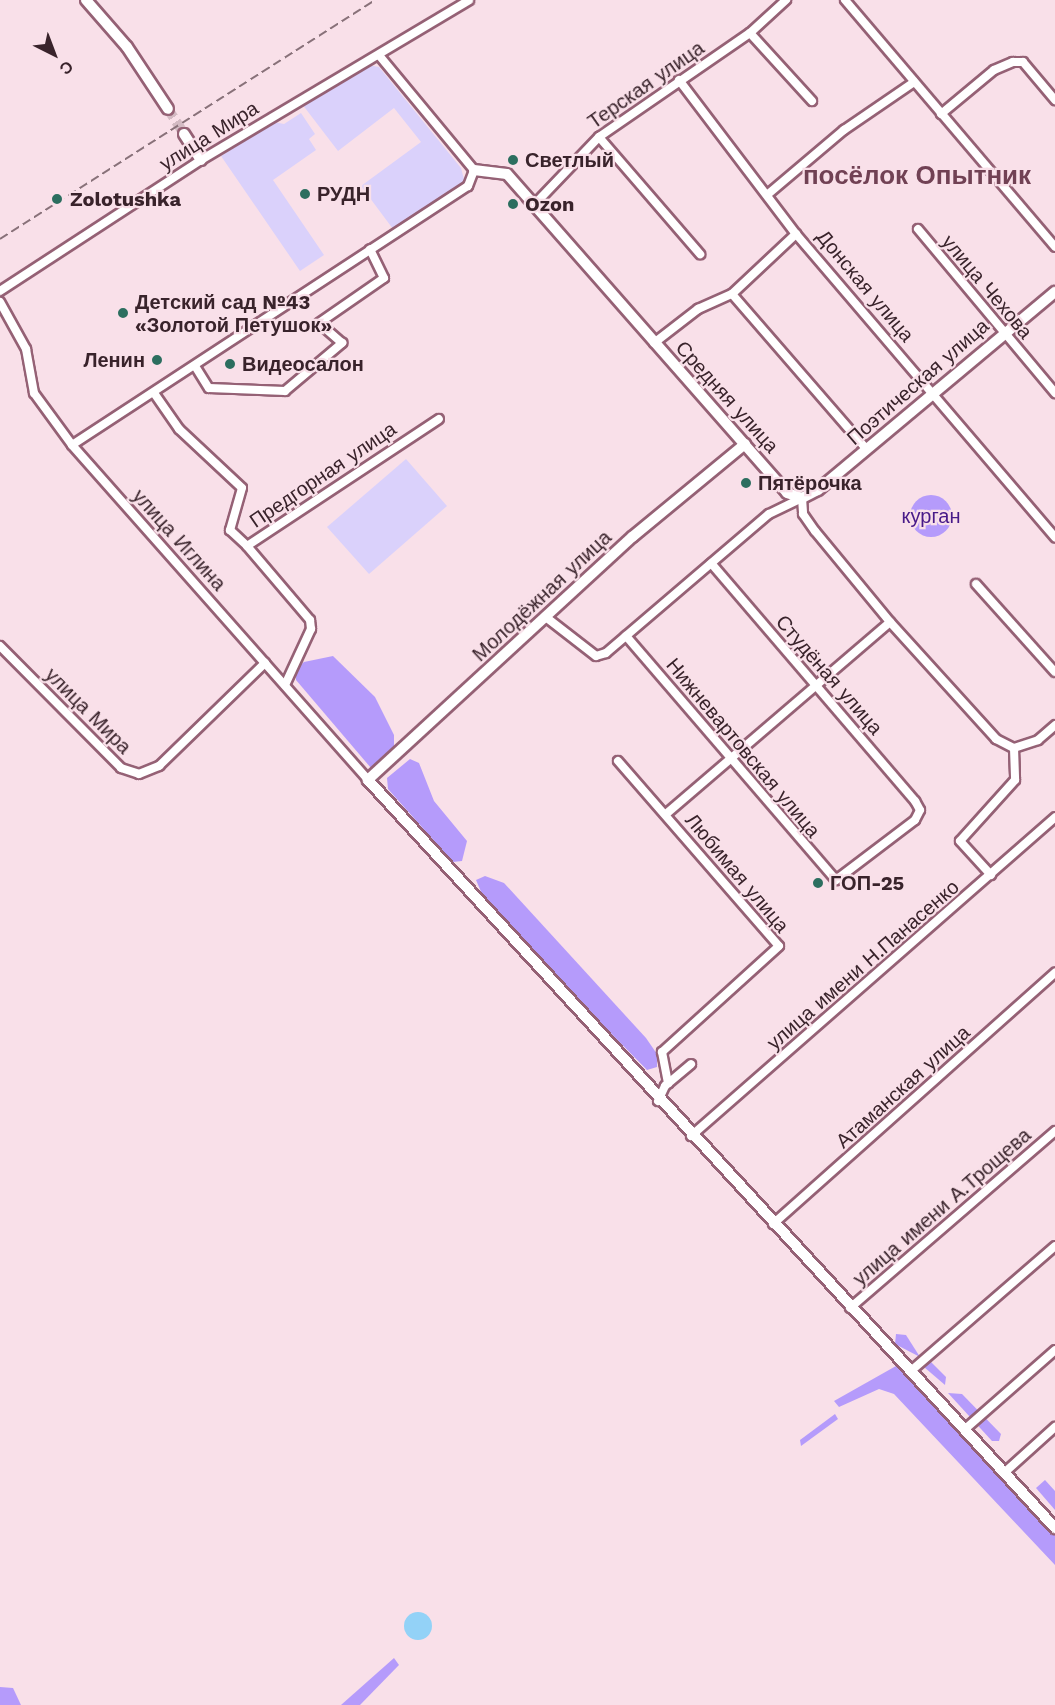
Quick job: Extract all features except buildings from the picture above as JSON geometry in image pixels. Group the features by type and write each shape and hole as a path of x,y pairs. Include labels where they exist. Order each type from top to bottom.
{"street":[{"name":"улица Мира","path":"0,291 201,160 469,0"},
{"name":"Терская улица","path":"534,205 599,137 750,33 786,0"},
{"path":"845,0 1055,247"},
{"path":"89,1 168,109"},
{"path":"750,33 812,102"},
{"path":"72,445 468,186 474,170 379,55"},
{"path":"941,114 994,70 1023,62 1055,100"},
{"name":"Донская улица","path":"679,80 796,234 1055,537"},
{"path":"767,195 844,130 914,82"},
{"path":"184,134 201,160"},
{"path":"599,137 700,254"},
{"name":"Средняя улица","path":"474,170 500,170 534,205 787,493 802,498"},
{"name":"улица Чехова","path":"918,229 1055,393"},
{"path":"654,343 698,309 732,294 796,234"},
{"path":"195,366 209,388 285,391 342,343 319,323 384,278 370,249"},
{"name":"Поэтическая улица","path":"802,498 867,450 1055,292"},
{"path":"732,294 867,450"},
{"name":"улица Иглина","path":"0,302 26,349 34,393 72,445 368,780"},
{"path":"154,393 180,429 242,488 230,531 247,546"},
{"name":"Предгорная улица","path":"285,685 311,629 310,620 247,546 439,419"},
{"name":"Молодёжная улица","path":"368,780 547,618 632,537 745,444"},
{"path":"547,618 596,656 626,636 770,514 802,498 803,514 815,531 890,622 996,739 1014,748 1038,740 1055,725"},
{"name":"Студёная улица","path":"711,563 920,810 856,869 836,880"},
{"path":"976,584 1055,672"},
{"path":"666,814 890,622"},
{"name":"Нижневартовская улица","path":"626,636 836,880"},
{"name":"улица Мира","path":"0,646 121,768 139,774 159,766 265,663"},
{"path":"991,875 960,841 1015,780 1014,748"},
{"name":"Любимая улица","path":"618,761 779,946 662,1052 669,1083"},
{"path":"368,780 658,1101 850,1308 912,1370 1055,1528"},
{"name":"улица имени Н.Панасенко","path":"692,1136 1055,817"},
{"name":"Атаманская улица","path":"773,1224 1055,973"},
{"path":"658,1101 669,1083 691,1064"},
{"name":"улица имени А.Трощева","path":"850,1308 1055,1131"},
{"path":"912,1370 1055,1246"},
{"path":"964,1430 1055,1350"},
{"path":"1004,1473 1055,1427"}],"shaded area":[{"path":"368,65 379,67 461,168 465,183 393,229 361,186 421,142 394,108 338,151 302,104"},
{"path":"301,113 315,134 309,139 316,150 273,180 324,255 300,271 221,156 274,122 284,124"},
{"path":"406,459 447,506 369,574 327,527"}],"green space":[{"name":"курган","path":"931,495 939,496 946,501 951,508 951,524 946,531 939,536 931,537 923,536 916,531 911,524 910,516 911,508 916,501 923,496"},
{"path":"333,656 375,697 394,735 394,746 371,768 296,680 296,669 304,662"},
{"path":"410,759 419,763 434,801 467,841 462,861 453,862 388,789 387,778"},
{"path":"485,876 504,883 646,1038 657,1054 657,1067 647,1070 488,908 476,880"},
{"path":"896,1334 906,1335 920,1357 895,1344"},
{"path":"931,1362 946,1377 945,1385 924,1367"},
{"path":"896,1366 1055,1533 1055,1565 894,1394 879,1389 839,1407 834,1401"},
{"path":"948,1393 962,1394 1001,1434 999,1441 992,1441"},
{"path":"835,1414 838,1419 801,1446 800,1440"},
{"path":"1045,1480 1055,1491 1055,1510 1036,1488"},
{"path":"394,1658 399,1665 360,1705 341,1705"},
{"path":"0,1687 13,1688 21,1705 0,1705"}],"water":[{"path":"418,1612 428,1616 432,1626 428,1636 418,1640 408,1636 404,1626 408,1616"}],"tunnel":[{"path":"168,109 184,134"}],"railway":[{"path":"0,239 375,0"}],"place":[{"name":"Светлый","path":"513,160"},
{"name":"РУДН","path":"305,194"},
{"name":"Zolotushka","path":"57,199"},
{"name":"Ozon","path":"513,204"},
{"name":"Детский сад №43 «Золотой Петушок»","path":"123,313"},
{"name":"Ленин","path":"157,360"},
{"name":"Видеосалон","path":"230,364"},
{"name":"Пятёрочка","path":"746,483"},
{"name":"ГОП-25","path":"818,883"}],"district":[{"name":"посёлок Опытник","path":"917,176"}]}
